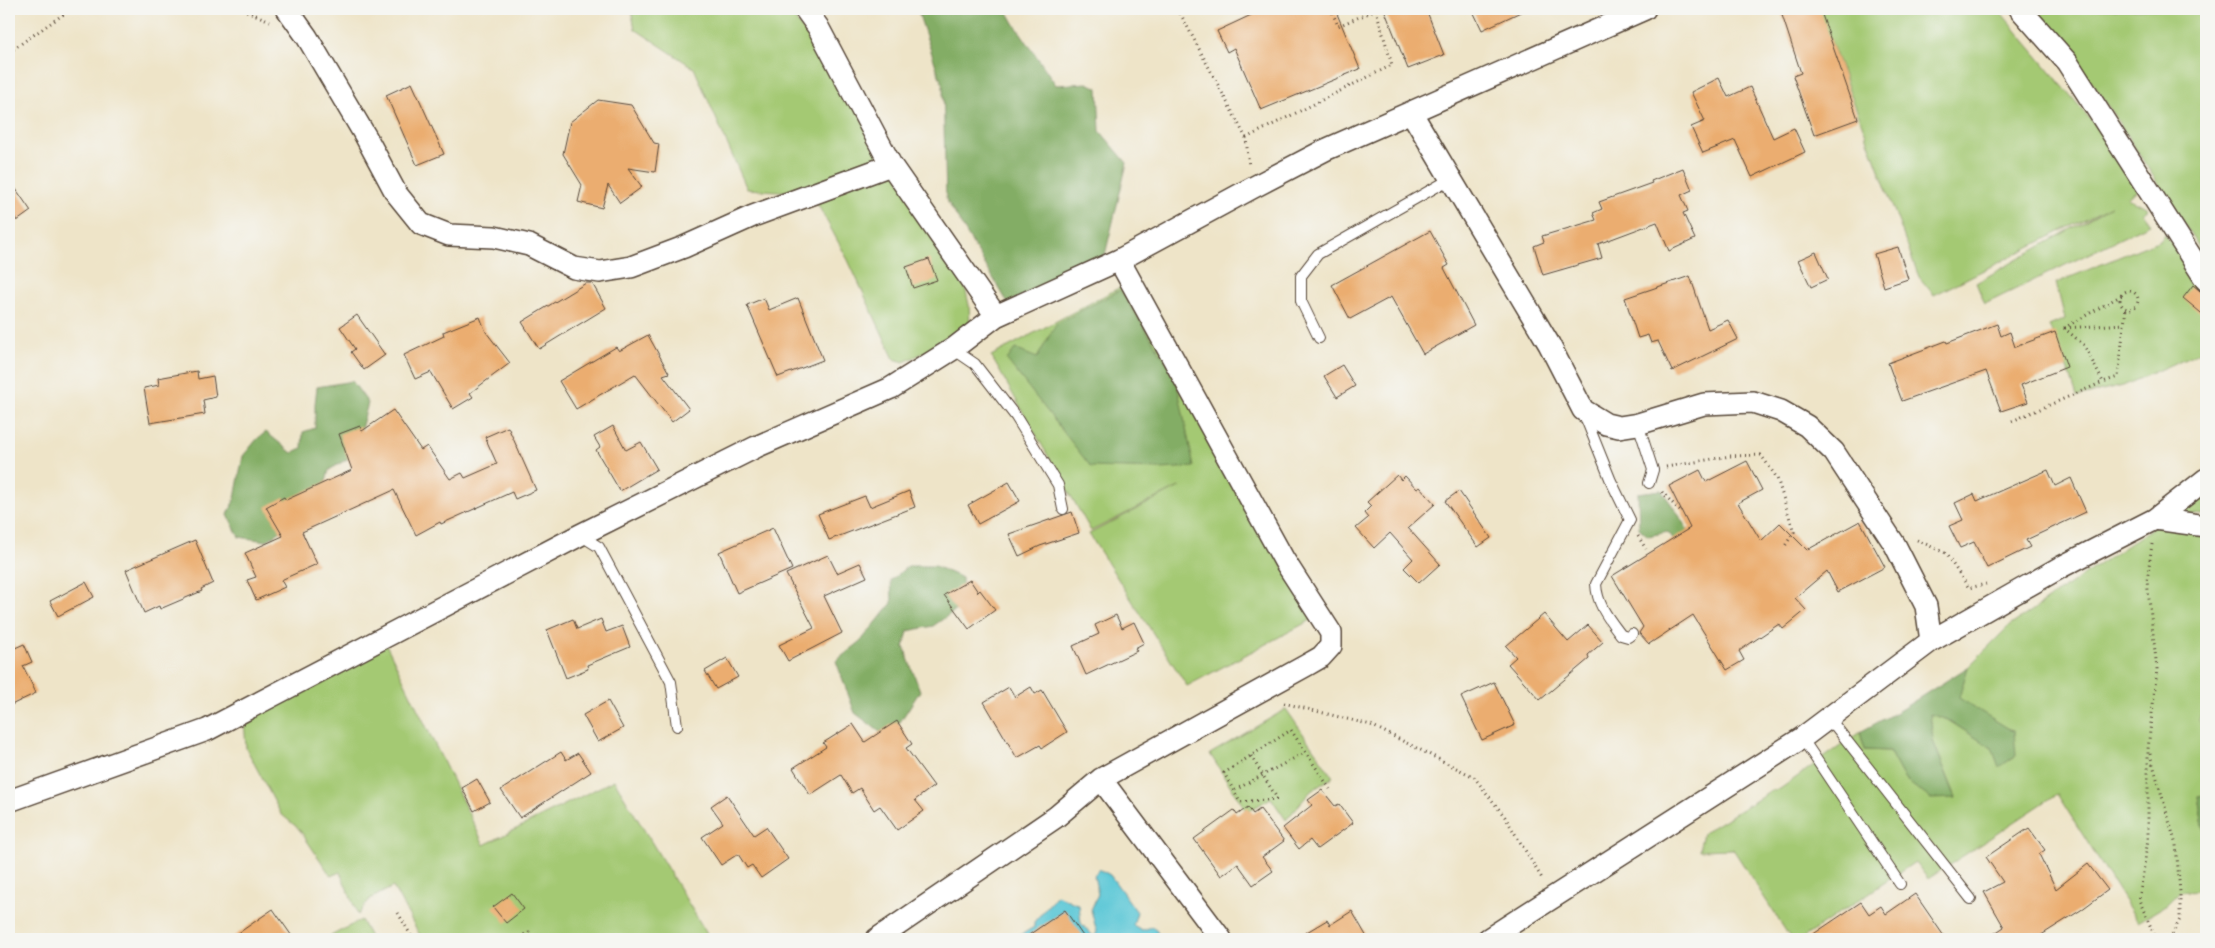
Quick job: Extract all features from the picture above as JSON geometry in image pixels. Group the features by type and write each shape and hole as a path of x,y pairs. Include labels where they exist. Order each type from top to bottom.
{"street":[{"path":"287,9 307,37 366,137 396,193 421,224 449,235 494,237 529,245 574,268 600,272 631,267 684,247 753,216 891,164"},
{"path":"805,9 818,27 891,164 996,316"},
{"path":"9,801 207,730 580,535 756,447 891,388 953,350 996,316 1120,260 1325,150 1646,9"},
{"path":"2020,9 2067,62 2206,280"},
{"path":"1411,112 1549,344 1583,410 1606,424 1620,427 1638,424 1704,404 1753,402 1780,411 1807,426 1834,452 1882,523 1926,606 1931,641"},
{"path":"877,939 1056,817 1102,779 1321,657 1331,646 1331,633 1284,560 1120,260"},
{"path":"1488,939 1802,738 1931,641 2061,567 2155,519 2206,479"},
{"path":"2155,519 2206,526"},
{"path":"1102,779 1221,939"}],"lane":[{"path":"1319,338 1301,301 1301,276 1318,254 1452,178"},
{"path":"953,350 975,364 1016,417 1058,485 1063,510"},
{"path":"1583,410 1610,481 1630,520 1596,584 1597,595 1600,606 1621,635 1624,637 1632,634"},
{"path":"1638,424 1653,470 1649,483"},
{"path":"580,535 599,547 670,682 677,726"},
{"path":"1829,718 1971,899"},
{"path":"1802,738 1900,884"}],"path":[{"path":"9,52 71,9"},
{"path":"1178,9 1246,138 1252,188"},
{"path":"1246,138 1392,65 1376,10 1338,26 1331,9"},
{"path":"2064,328 2126,292 2132,291 2138,297 2138,303 2134,307 2126,308 2121,304 2122,295"},
{"path":"2012,421 2118,377 2126,308"},
{"path":"2064,328 2124,324"},
{"path":"2064,328 2084,345 2103,382"},
{"path":"1653,470 1730,456 1761,455 1777,478 1794,532 1785,546"},
{"path":"1649,483 1669,497 1680,511"},
{"path":"2155,519 2147,581 2157,669 2148,749 2148,839 2139,900 2156,939"},
{"path":"1882,523 1945,553 1969,588 1987,584"},
{"path":"1253,695 1370,725 1474,777 1505,817 1553,897"},
{"path":"1250,756 1277,798 1240,802 1224,773 1250,756 1290,730 1330,789"},
{"path":"2148,749 2176,845 2180,919 2170,939"},
{"path":"1235,790 1304,753"},
{"path":"398,913 413,939"},
{"path":"515,939 529,932 532,939"}],"green space":[{"path":"631,9 787,9 833,69 965,287 969,305 970,326 957,337 904,362 894,359 848,260 818,205 793,192 747,189 694,68 635,29"},
{"path":"917,9 1006,9 1056,85 1087,83 1098,88 1100,131 1127,163 1105,255 1008,303 946,199 943,87"},
{"path":"1819,9 1998,9 2117,151 2139,189 2127,198 2149,208 2142,213 2150,224 1985,304 1976,283 2111,206 1934,295 1919,277"},
{"path":"2028,9 2206,9 2206,258 2097,89"},
{"path":"2165,234 2206,290 2206,349 2123,386 2077,397 2070,375 2049,326 2065,319 2056,283 2160,240"},
{"path":"1126,284 1313,619 1187,686 1089,534 1181,486 1091,531 991,356"},
{"path":"1120,290 1175,375 1194,467 1160,469 1091,467 1007,360 1015,349 1037,358 1056,324"},
{"path":"352,381 368,403 354,455 329,470 323,492 299,519 266,541 239,537 228,515 235,498 243,456 257,439 266,432 292,453 302,448 303,432 315,428 317,387"},
{"path":"1661,490 1677,512 1713,573 1708,583 1668,532 1648,536 1639,528 1638,493"},
{"path":"2206,491 2206,515 2171,513"},
{"path":"2155,526 2206,533 2206,700 2199,720 2203,735 2206,737 2206,795 2198,796 2206,844 2206,889 2180,892 2168,904 2138,922 2057,794 1928,879 1915,862 1801,939 1791,939 1733,849 1699,850 1703,833 1773,790 1780,789 1860,732 1865,750 1889,751 1905,780 1956,797 1933,741 1930,713 1948,720 1992,748 2014,732 1958,698 1968,667 2008,627"},
{"path":"908,566 935,566 962,578 963,605 933,626 908,631 904,647 920,691 900,722 880,732 855,713 836,661 860,642 892,603 891,580"},
{"path":"383,638 484,845 614,780 710,939 422,939 393,887 370,899 358,915 340,872 331,876 299,829 281,814 246,748 243,706"},
{"path":"1968,667 1959,698 2014,732 2016,756 1999,767 1992,748 1948,720 1930,714 1933,741 1956,798 1931,799 1905,780 1889,751 1865,750 1860,732 1900,710"},
{"path":"1286,709 1333,777 1311,791 1286,820 1271,798 1247,812 1210,754"},
{"path":"2206,795 2206,844 2198,796"},
{"path":"361,920 371,939 325,939"}],"water":[{"path":"1099,869 1110,875 1137,912 1133,925 1142,930 1152,927 1157,931 1159,939 1014,939 1034,927 1034,922 1057,895 1079,905 1081,923 1094,937 1097,932 1091,910 1098,894 1094,876"}],"building":[{"path":"1264,9 1335,9 1360,69 1261,110 1234,48 1227,52 1217,31"},
{"path":"1384,9 1426,9 1444,55 1408,69"},
{"path":"1472,9 1527,9 1482,30"},
{"path":"1780,9 1820,9 1858,119 1814,135 1793,76 1801,73"},
{"path":"1719,78 1728,97 1750,87 1773,138 1794,128 1805,152 1752,177 1735,140 1703,153 1691,127 1705,121 1691,92"},
{"path":"412,83 444,154 417,165 386,95"},
{"path":"598,100 631,105 654,143 659,144 655,172 628,168 642,187 620,203 608,185 602,208 578,202 582,185 563,154 570,122"},
{"path":"1683,168 1692,190 1681,195 1688,211 1683,213 1695,239 1669,251 1657,222 1598,244 1602,258 1543,275 1534,246 1544,242 1542,236 1596,220 1593,213 1602,209 1599,202 1652,183 1651,181"},
{"path":"9,179 31,211 17,221 9,208"},
{"path":"1430,231 1449,265 1444,268 1474,325 1423,354 1391,297 1350,319 1332,285"},
{"path":"1898,247 1908,279 1884,287 1874,254"},
{"path":"1816,252 1828,279 1811,287 1798,260"},
{"path":"929,259 937,280 913,288 906,267"},
{"path":"1690,276 1708,329 1728,320 1738,339 1672,371 1658,341 1651,343 1648,335 1638,338 1625,298"},
{"path":"586,283 592,283 606,308 539,349 522,322"},
{"path":"2193,285 2206,296 2206,317 2183,298"},
{"path":"764,298 769,310 798,298 823,360 778,377 747,305"},
{"path":"357,315 385,355 364,370 351,352 355,349 340,327"},
{"path":"480,317 486,332 510,363 470,393 473,397 453,409 431,372 415,379 404,355 444,336 443,332"},
{"path":"1997,324 2001,336 2010,332 2015,347 2055,332 2067,367 2021,385 2028,402 2001,411 1986,371 1902,401 1888,363"},
{"path":"648,335 669,373 663,375 689,409 672,422 635,374 576,409 559,381 616,347 619,351"},
{"path":"1342,365 1355,386 1337,397 1324,376"},
{"path":"197,371 198,379 213,376 216,397 203,400 205,414 150,423 144,388 159,385 158,378"},
{"path":"393,410 421,450 427,446 450,479 462,473 465,478 497,464 485,437 508,427 536,490 515,499 512,492 441,524 440,522 416,535 394,490 302,532 317,564 281,580 285,587 256,600 247,580 256,577 245,553 283,536 266,507 284,497 286,500 352,470 339,434 360,426 362,431"},
{"path":"613,426 626,450 641,442 657,469 620,491 596,450 600,447 594,437"},
{"path":"1747,461 1762,490 1738,503 1761,541 1780,523 1807,550 1860,521 1885,567 1838,592 1827,571 1795,598 1806,610 1783,629 1779,624 1739,651 1744,660 1727,670 1693,615 1649,644 1639,633 1643,627 1612,576 1690,528 1669,486 1700,470 1706,482"},
{"path":"2048,470 2055,486 2071,478 2086,512 2026,540 2030,547 1987,568 1974,542 1960,548 1949,526 1963,520 1955,503 1974,494 1977,501"},
{"path":"1397,475 1401,480 1405,476 1417,489 1420,487 1435,504 1408,528 1440,564 1419,583 1404,568 1413,559 1390,533 1374,548 1356,528 1368,518 1364,513 1371,506 1367,502"},
{"path":"1009,482 1020,501 978,524 968,505"},
{"path":"909,491 915,507 829,540 818,514 865,496 870,507"},
{"path":"1459,491 1491,538 1478,547 1445,501"},
{"path":"1072,512 1079,533 1040,546 1019,556 1009,534"},
{"path":"773,528 792,569 737,593 719,552"},
{"path":"195,540 213,583 201,589 202,591 160,609 159,606 144,613 126,570"},
{"path":"828,555 837,573 860,563 867,577 824,596 842,633 788,661 779,645 814,628 786,574"},
{"path":"970,580 978,592 980,590 995,610 969,629 944,595"},
{"path":"86,582 94,597 58,616 50,601"},
{"path":"1544,614 1568,642 1588,625 1603,642 1588,655 1589,659 1540,700 1508,664 1516,657 1506,646"},
{"path":"1116,615 1122,628 1134,622 1144,643 1135,648 1137,651 1086,675 1073,646 1099,634 1095,625"},
{"path":"573,619 577,629 601,619 606,632 622,626 630,647 587,665 588,669 566,678 547,630"},
{"path":"9,635 15,648 24,644 32,662 23,666 36,693 9,706"},
{"path":"727,658 738,677 716,689 705,671"},
{"path":"1494,682 1515,725 1482,740 1461,697"},
{"path":"1009,687 1015,697 1031,687 1035,694 1042,690 1067,732 1042,748 1040,745 1017,758 984,702"},
{"path":"608,701 623,728 598,742 583,715"},
{"path":"897,721 912,744 906,748 934,786 915,800 924,811 897,830 880,806 874,810 860,788 852,793 841,775 810,795 793,768 826,747 823,743 853,724 865,742"},
{"path":"561,752 566,760 578,753 591,772 520,818 501,790"},
{"path":"477,779 490,802 474,811 462,788"},
{"path":"1322,790 1335,806 1339,804 1353,823 1317,849 1310,840 1299,849 1283,828 1312,805 1308,800"},
{"path":"727,795 754,835 766,827 788,859 761,878 752,865 747,868 738,854 721,865 702,837 723,823 711,806"},
{"path":"1248,807 1253,814 1260,809 1284,841 1262,857 1273,871 1253,885 1238,864 1221,876 1194,839 1234,810 1237,815"},
{"path":"2029,828 2045,850 2039,854 2056,889 2088,864 2108,890 2081,910 2035,939 1986,939 2004,927 1984,892 2003,882 1986,857"},
{"path":"512,893 524,909 506,923 493,907"},
{"path":"1915,894 1946,939 1806,939 1861,902 1869,914 1881,906 1886,914"},
{"path":"273,909 294,939 230,939"},
{"path":"1065,910 1085,939 1023,939"},
{"path":"1352,911 1368,939 1295,939 1327,920 1330,925"}]}
